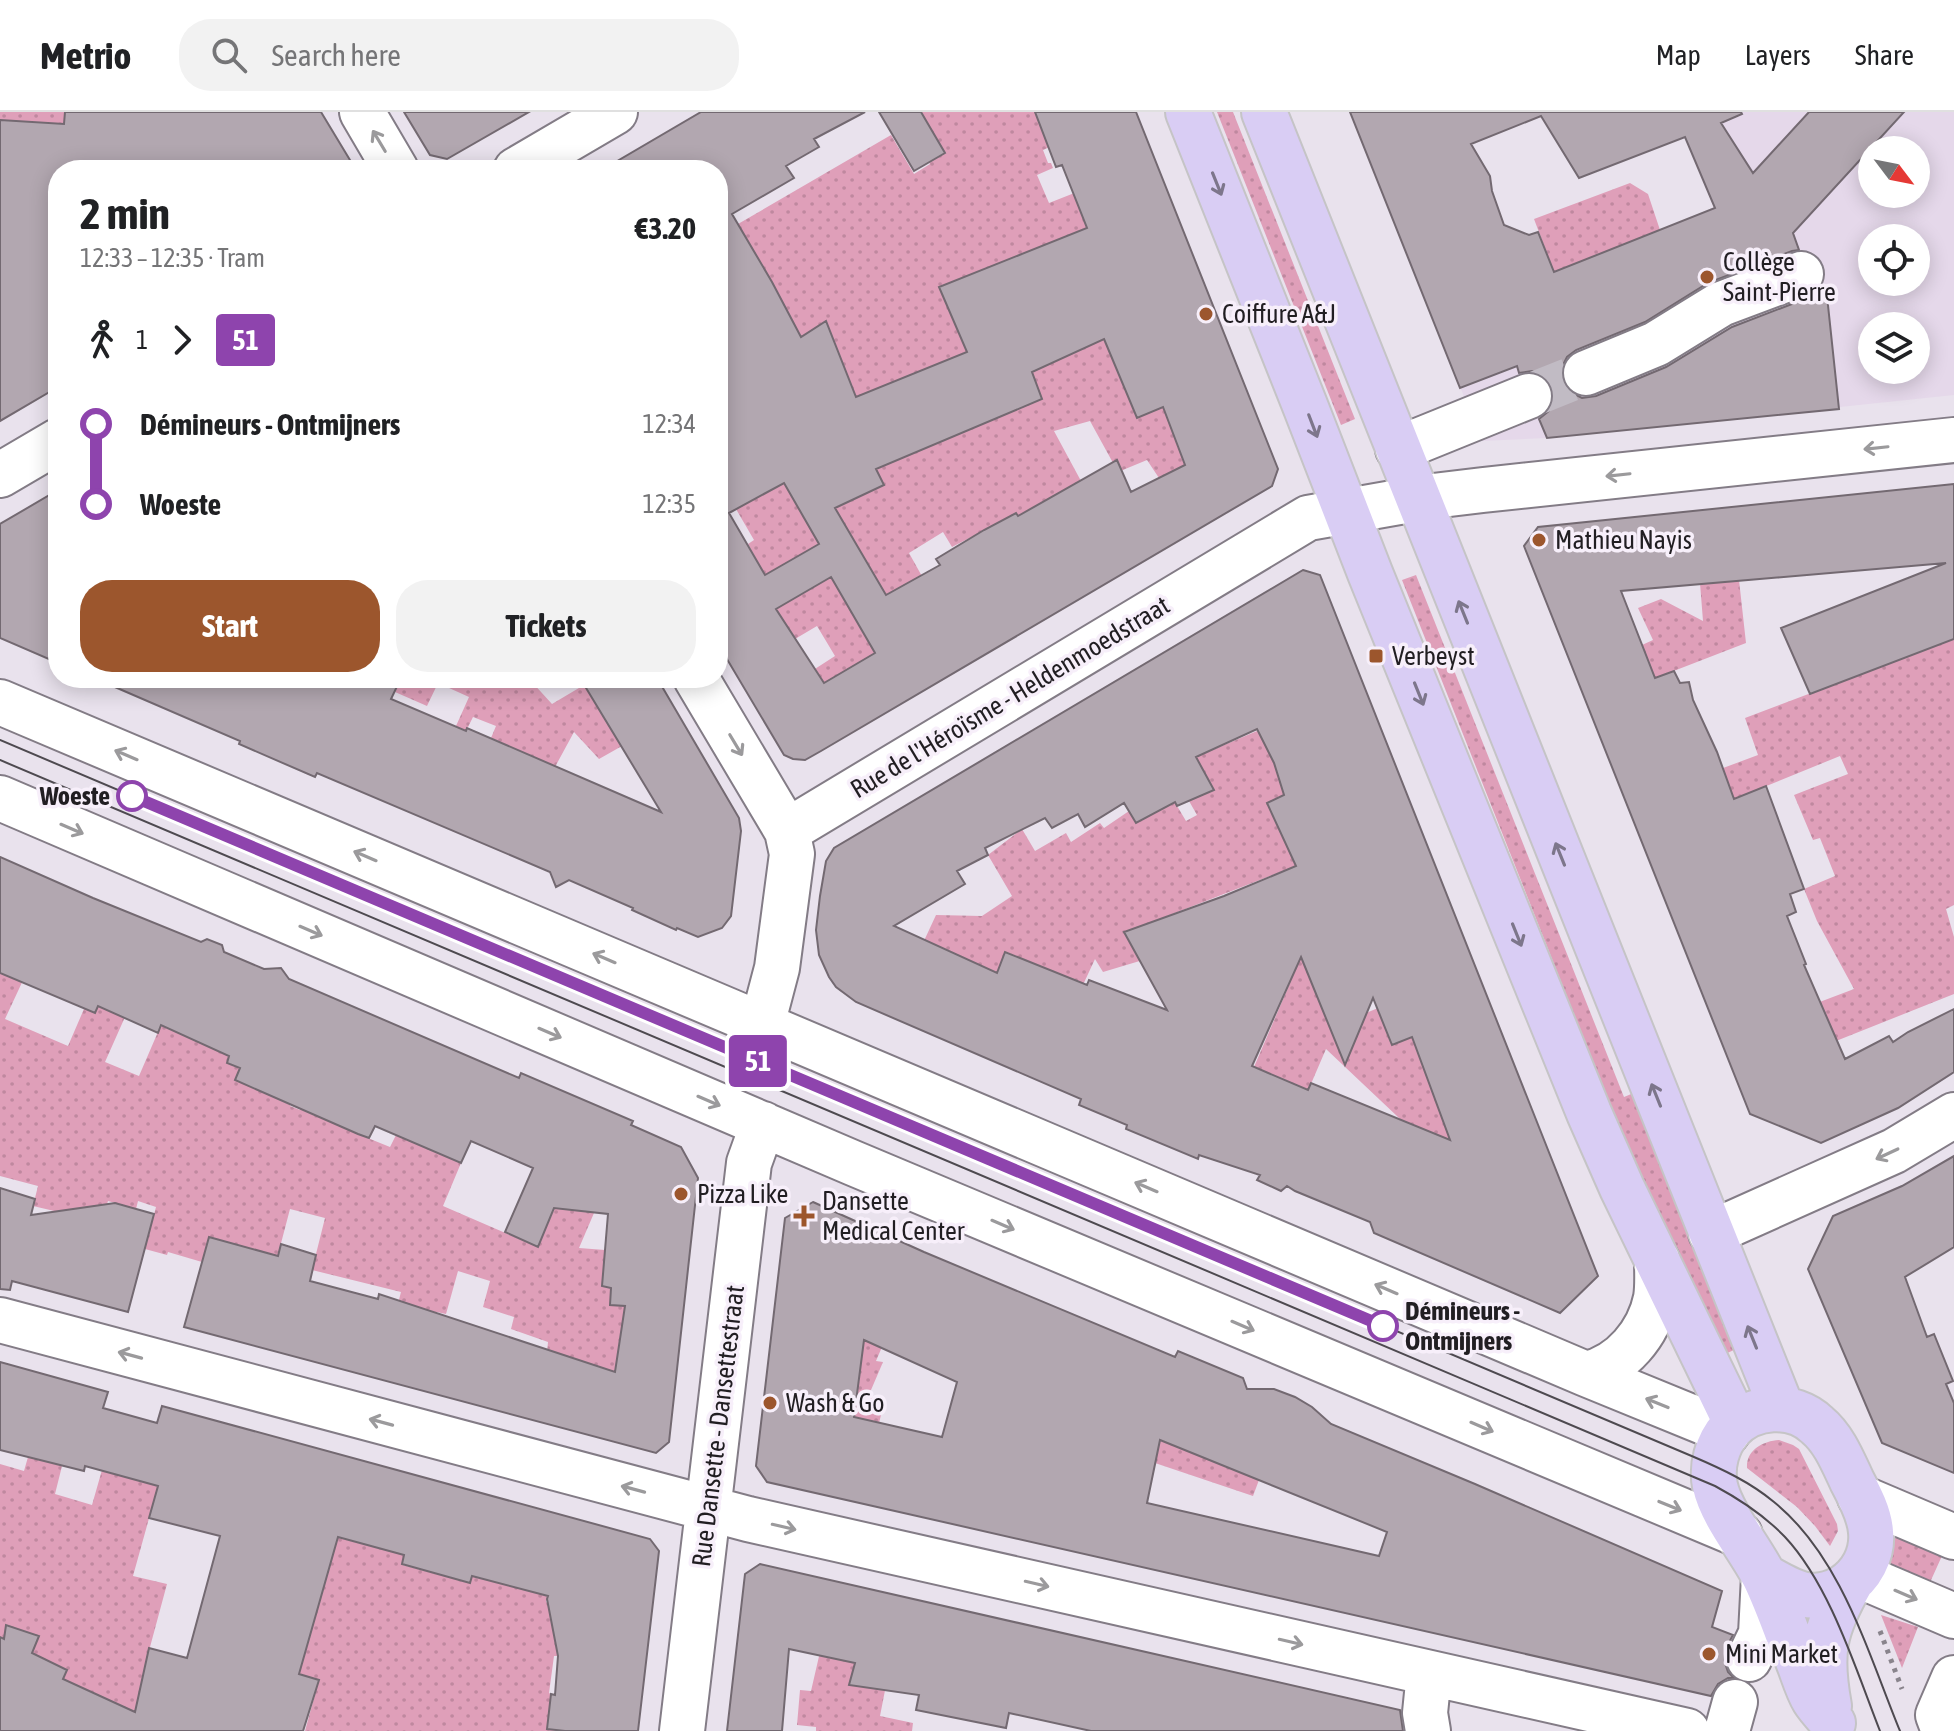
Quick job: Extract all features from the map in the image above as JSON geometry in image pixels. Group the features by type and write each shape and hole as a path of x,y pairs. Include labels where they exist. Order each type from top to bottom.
{"main road":[{"path":"1188,112 1589,1113 1732,1428"},
{"path":"1264,112 1782,1409"},
{"path":"1768,1409 1796,1412 1818,1425 1839,1454 1860,1497 1871,1530 1866,1564 1836,1607 1828,1627 1824,1677 1834,1729 1813,1698 1764,1576 1715,1486 1717,1453 1732,1428 1749,1415 1768,1409"},
{"path":"1764,1576 1789,1591 1808,1596 1824,1595 1840,1589 1855,1578"}],"street":[{"path":"362,112 390,160"},
{"path":"533,160 615,112"},
{"path":"1586,373 1656,344 1721,304 1801,274"},
{"path":"1398,449 1529,396"},
{"name":"Rue de l'Héroïsme - Heldenmoedstraat","path":"787,831 1308,518 1483,490 1954,440"},
{"path":"0,475 48,447"},
{"path":"702,688 787,831 792,854 777,968 762,1025"},
{"path":"0,702 1586,1374 1732,1428"},
{"path":"0,798 763,1124 1740,1535"},
{"path":"1711,1233 1894,1151 1954,1115"},
{"name":"Rue Dansette - Dansettestraat","path":"682,1731 749,1163 763,1124"},
{"path":"1586,1374 1615,1361 1641,1335 1656,1299 1657,1260"},
{"path":"0,1320 748,1519 1687,1731"},
{"path":"1860,1497 1954,1537"},
{"path":"1749,1659 1761,1634 1764,1576"},
{"path":"1855,1578 1954,1616"},
{"path":"1428,1731 1425,1713 1429,1673"}],"path":[{"path":"1855,1578 1904,1694 1945,1708"}],"shaded area":[{"path":"0,112 65,112 64,124 0,120"},
{"path":"901,112 1035,112 1043,134 1080,118 1086,131 1043,150 1053,168 1037,175 1049,203 1082,190 1096,225 939,287 967,352 841,403 823,360 838,351 833,338 809,352 788,314 737,343 753,369 728,384 728,308 772,282 738,224 891,135 914,174 930,164"},
{"path":"1217,112 1233,112 1355,419 1341,425"},
{"name":"Collège Saint-Pierre","path":"1714,112 1954,112 1954,395 1547,438 1482,441 1433,320 1749,195"},
{"path":"1630,183 1648,194 1660,230 1554,272 1534,219"},
{"path":"1103,336 1162,387 1168,420 1178,448 1194,467 1159,478 1147,460 1118,472 1090,421 1054,431 1081,481 1025,528 1016,514 952,547 943,532 909,553 928,587 856,619 875,653 817,697 804,676 835,656 817,626 795,639 776,609 831,577 838,589 870,569 825,491 1041,399 1031,369"},
{"path":"798,476 819,544 765,575 748,544 754,540 736,509"},
{"path":"1416,575 1624,1097 1641,1090 1743,1346 1725,1354 1598,1108 1609,1103 1402,580"},
{"path":"1739,580 1746,643 1653,679 1642,645 1653,640 1638,608 1661,599 1703,621 1700,583"},
{"path":"1954,639 1954,905 1946,909 1954,937 1954,994 1831,1043 1817,1003 1854,989 1817,921 1804,889 1835,876 1820,838 1813,840 1794,795 1848,774 1840,756 1712,808 1699,777 1758,755 1745,718"},
{"path":"397,688 436,688 427,706 395,692"},
{"path":"449,688 537,688 552,704 579,688 586,688 622,746 599,759 574,732 555,767 518,764 523,752 491,738 496,726 473,717 466,731 456,726 469,697"},
{"path":"1257,731 1261,737 1266,735 1323,777 1267,803 1296,866 1157,920 1173,951 1103,972 1095,959 1082,987 1006,952 996,974 948,950 923,943 936,915 982,916 1012,896 988,855 1022,829 1035,851 1066,833 1071,842 1100,823 1104,828 1129,811 1152,764 1186,821 1197,815 1189,801 1214,789 1196,757"},
{"path":"1321,948 1347,1021 1390,1003 1387,1034 1392,1044 1412,1037 1455,1143 1434,1151 1326,1049 1292,1128 1254,1067 1290,983 1282,965"},
{"path":"0,966 25,976 5,1019 68,1046 87,1002 125,1017 105,1062 139,1076 167,1011 200,1026 194,1040 229,1056 227,1063 240,1068 235,1080 293,1097 290,1106 300,1110 309,1089 348,1130 390,1147 396,1135 461,1163 443,1206 538,1247 566,1182 575,1204 594,1213 579,1248 605,1250 602,1286 611,1288 610,1305 625,1306 616,1372 547,1353 548,1342 511,1329 514,1317 483,1307 490,1281 458,1271 446,1314 437,1312 433,1330 393,1323 401,1292 312,1270 325,1218 290,1209 274,1270 209,1237 202,1262 145,1249 156,1207 138,1201 136,1209 108,1201 103,1217 90,1207 68,1210 67,1214 33,1206 38,1186 0,1176"},
{"path":"841,1322 890,1328 876,1361 883,1362 868,1397 885,1399 879,1423 845,1424 857,1396 860,1375"},
{"path":"1143,1432 1262,1472 1253,1496 1155,1463"},
{"path":"1779,1440 1799,1449 1837,1524 1838,1531 1830,1546 1797,1507 1747,1468 1752,1451 1767,1442"},
{"path":"28,1457 62,1466 55,1494 92,1505 102,1470 158,1486 133,1576 167,1584 143,1673 158,1681 146,1717 63,1679 32,1653 39,1636 20,1630 0,1643 0,1464 24,1471"},
{"path":"1887,1529 1946,1547 1927,1589 1880,1568"},
{"path":"336,1537 404,1555 403,1565 470,1583 472,1576 548,1596 546,1602 555,1605 558,1656 554,1656 547,1728 565,1731 305,1731 319,1680 299,1674"},
{"path":"1881,1615 1918,1627 1902,1668"},
{"path":"820,1652 855,1663 850,1685 875,1689 879,1673 888,1675 880,1716 913,1723 912,1731 816,1731 816,1727 797,1725 800,1690 811,1691"}],"building":[{"path":"65,112 321,112 350,160 48,160 48,393 0,421 0,120 64,124"},
{"path":"404,112 529,112 447,159 430,155"},
{"path":"701,112 865,112 814,139 819,147 786,166 794,178 732,214 801,337 826,321 856,397 967,352 939,287 1087,228 1062,165 1056,167 1035,112 1136,112 1278,469 1272,486 805,760 784,755 728,661 728,160 619,160","holes":["1104,339 1137,418 1163,407 1185,465 1131,492 1117,460 1018,516 1016,513 984,530 936,559 940,565 886,595 835,508 884,485 876,469 1042,399 1032,372","784,483 819,544 765,575 729,513","831,577 875,653 824,683 776,609"]},
{"path":"879,112 921,112 945,153 914,171"},
{"path":"1350,112 1741,112 1721,123 1753,173 1809,112 1904,112 1882,136 1858,136 1858,162 1793,233 1799,250 1708,283 1645,322 1576,350 1567,357 1561,369 1563,382 1570,392 1582,398 1596,396 1666,367 1732,327 1816,293 1816,298 1827,296 1839,409 1547,438 1539,419 1549,411 1554,399 1552,386 1544,376 1532,371 1519,373 1517,366 1460,388","holes":["1541,116 1579,178 1685,137 1715,208 1554,272 1538,232 1529,235 1504,225 1490,176 1471,144"]},
{"path":"1954,484 1954,639 1810,694 1781,628 1946,563 1621,591 1655,678 1674,671 1680,683 1689,682 1693,700 1734,799 1766,786 1804,889 1790,894 1796,912 1787,916 1804,965 1845,1059 1889,1036 1893,1042 1954,1009 1954,1072 1898,1108 1821,1143 1750,1114 1524,546 1538,527"},
{"path":"48,496 48,659 0,638 0,524"},
{"path":"1303,570 1320,575 1598,1276 1560,1313 1374,1233 1370,1222 1287,1186 1281,1191 1257,1180 1260,1175 1199,1155 1198,1159 1126,1129 1127,1125 1079,1105 1081,1099 856,1002 836,987 819,955 816,930 820,896 826,861 834,848","holes":["1257,729 1274,763 1284,795 1267,803 1296,866 1124,932 1167,1010 1089,980 1087,985 1005,952 997,973 894,926 965,884 957,871 988,855 985,848 1045,818 1052,828 1078,814 1085,827 1124,803 1136,823 1175,802 1177,806 1214,790 1196,757","1301,957 1345,1065 1373,998 1392,1045 1412,1037 1450,1140 1311,1083 1308,1090 1252,1066"]},
{"path":"117,688 396,688 391,699 466,731 467,728 661,812 586,688 663,688 739,818 741,831 731,916 722,928 698,937 676,930 569,880 556,887 550,872 317,773 315,777 239,744 240,741"},
{"path":"0,857 201,942 207,939 222,945 224,952 264,969 281,968 289,979 519,1078 521,1073 633,1121 631,1125 681,1147 698,1178 669,1442 656,1453 184,1327 209,1237 278,1256 281,1244 316,1255 310,1281 378,1299 379,1294 615,1372 625,1306 610,1305 611,1288 602,1286 608,1214 554,1208 538,1247 505,1232 533,1168 471,1141 461,1163 375,1126 369,1138 358,1134 235,1080 240,1068 227,1063 229,1056 161,1025 158,1033 98,1006 95,1013 0,973"},
{"path":"1954,1156 1954,1247 1905,1277 1927,1337 1934,1334 1953,1381 1946,1384 1954,1403 1954,1473 1882,1443 1808,1269 1833,1216 1902,1186"},
{"path":"0,1188 35,1199 31,1215 115,1203 154,1214 128,1312 12,1281 10,1290 0,1289"},
{"path":"813,1202 1175,1357 1178,1351 1243,1378 1247,1389 1274,1389 1295,1397 1331,1424 1722,1591 1712,1627 1733,1635 1724,1660 1734,1678 1718,1684 1711,1696 767,1482 756,1466 785,1218","holes":["864,1340 957,1382 942,1437 854,1417","1160,1440 1387,1532 1379,1556 1147,1503"]},
{"path":"0,1362 108,1392 103,1408 157,1423 162,1406 650,1539 659,1551 638,1731 547,1729 551,1694 555,1695 558,1656 548,1596 472,1576 470,1583 402,1564 404,1555 338,1537 299,1674 319,1680 303,1731 0,1731 0,1637 4,1639 6,1625 39,1636 32,1653 67,1670 63,1679 135,1712 149,1648 187,1658 220,1536 149,1518 158,1486 85,1466 84,1471 0,1450"},
{"path":"760,1564 1400,1710 1403,1731 1091,1731 1009,1713 1006,1728 916,1710 919,1695 849,1685 855,1663 789,1649 782,1731 727,1731 745,1574"}],"tunnel":[{"path":"1529,396 1586,373"}],"tram line":[{"path":"0,740 1736,1476 1774,1502 1797,1524 1817,1550 1850,1608 1900,1731"},
{"path":"0,760 1715,1486 1769,1522 1801,1557 1829,1603 1880,1731"},
{"name":"51","path":"132,796 1383,1326"}],"place":[{"name":"Collège Saint-Pierre","path":"1707,277"},
{"name":"Coiffure A&J","path":"1206,314"},
{"name":"Mathieu Nayis","path":"1539,540"},
{"name":"Verbeyst","path":"1376,656"},
{"name":"Woeste","path":"132,796"},
{"name":"Pizza Like","path":"681,1194"},
{"name":"Dansette Medical Center","path":"804,1216"},
{"name":"Démineurs - Ontmijners","path":"1383,1326"},
{"name":"Wash & Go","path":"770,1403"},
{"name":"Mini Market","path":"1709,1654"}]}
